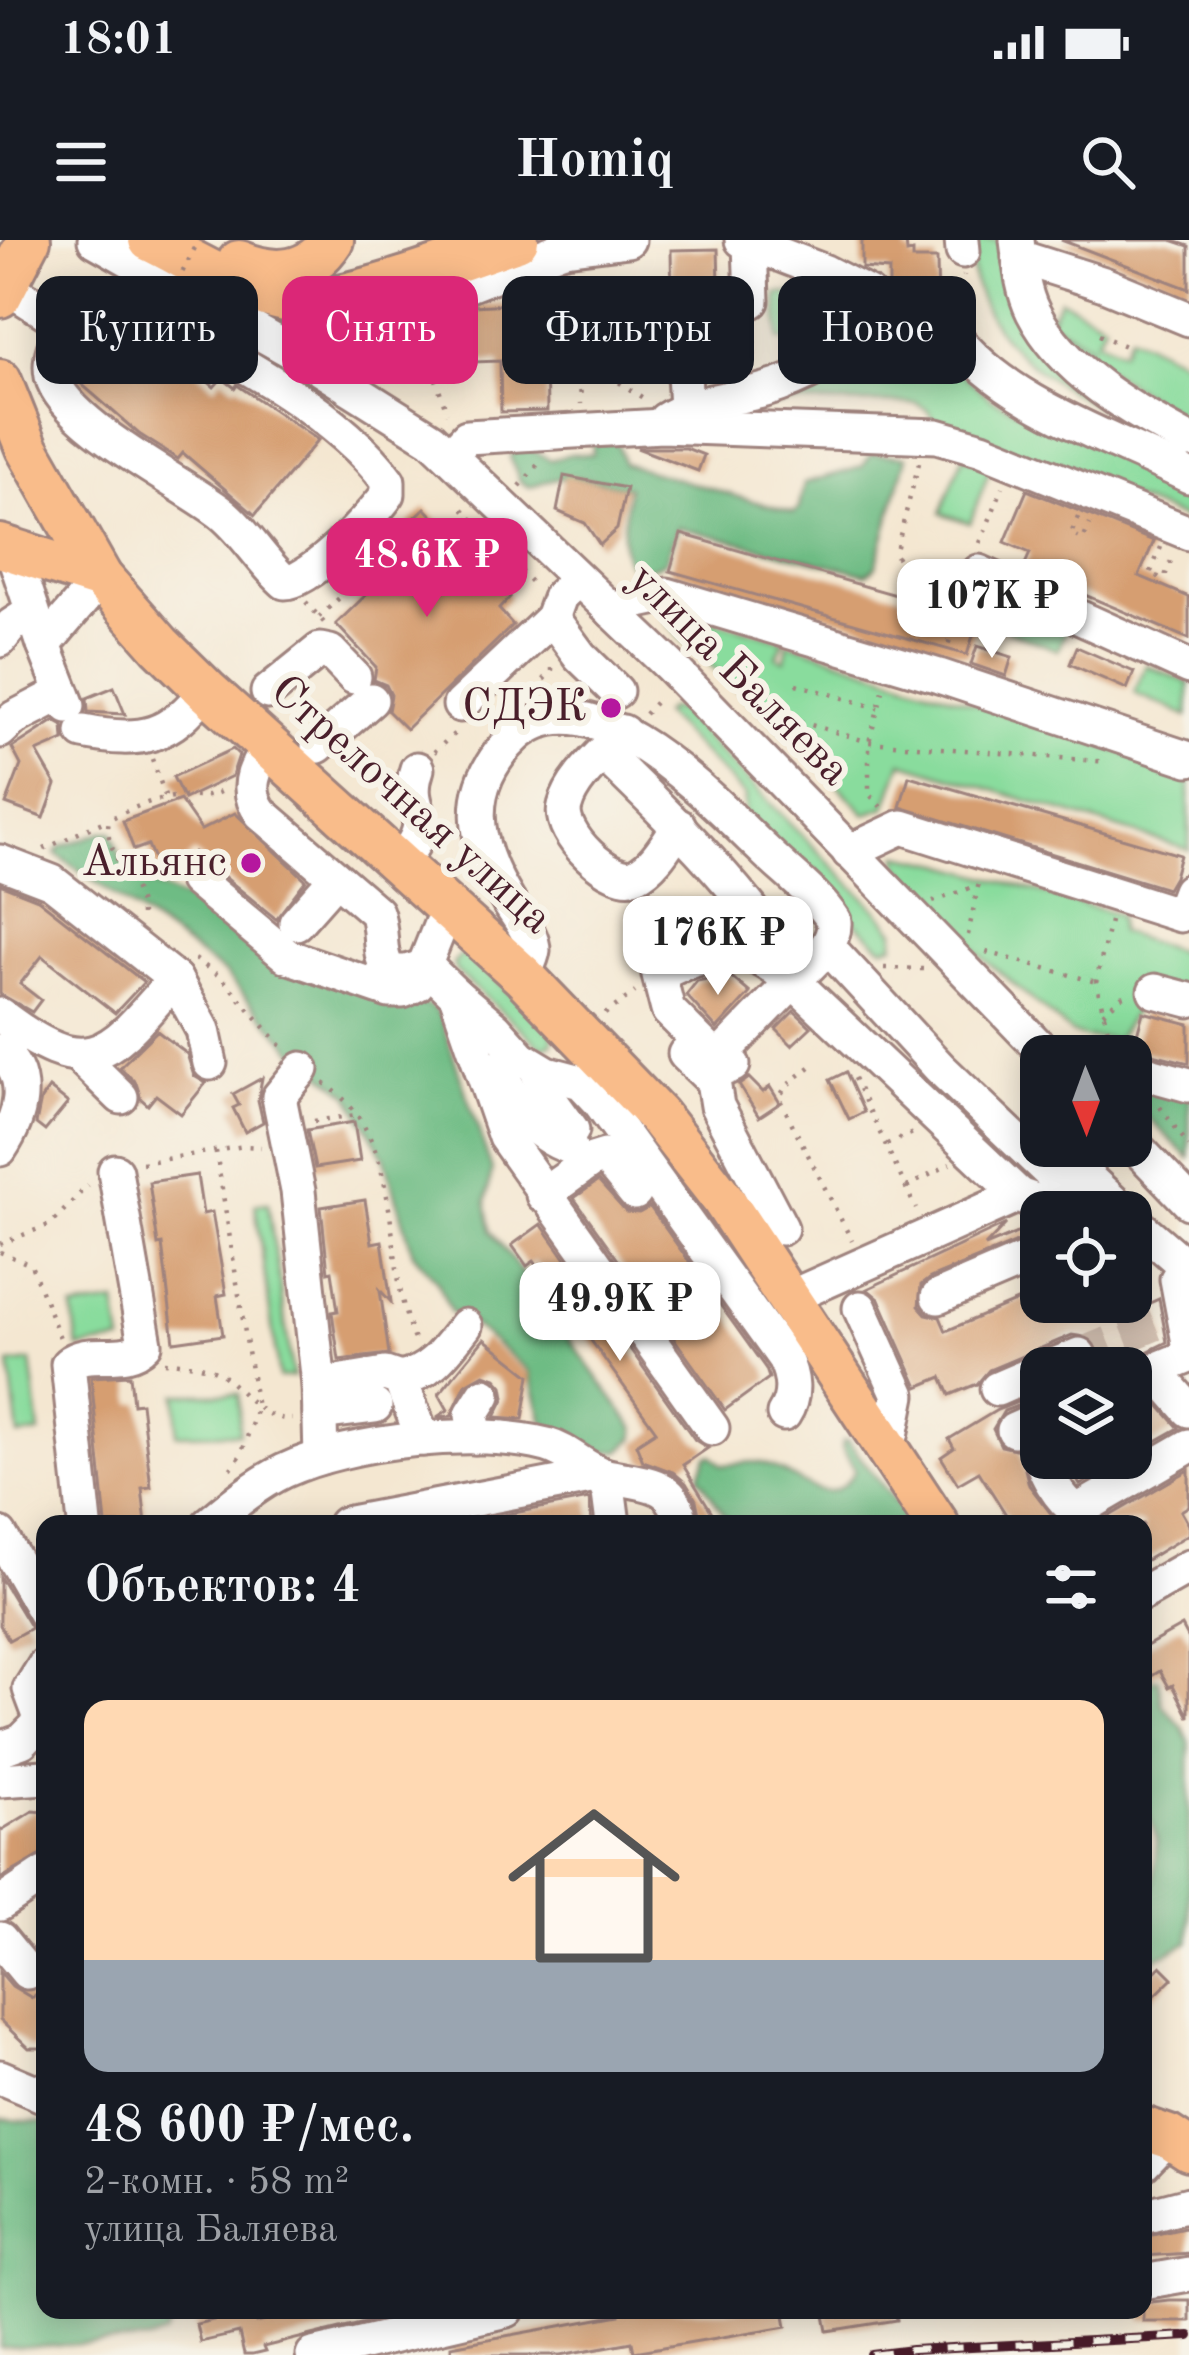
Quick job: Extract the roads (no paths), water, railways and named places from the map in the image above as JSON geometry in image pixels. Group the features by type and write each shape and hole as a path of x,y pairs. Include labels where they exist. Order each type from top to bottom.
{"main road":[{"path":"3,291 28,240"},
{"path":"151,240 246,287 286,300 324,301 523,250"},
{"path":"200,240 243,264 286,272 301,269 332,240"},
{"name":"Стрелочная улица","path":"0,381 27,448 101,578 160,645 523,976 658,1116 738,1189 786,1299 932,1515"},
{"path":"6,548 101,578"}],"street":[{"name":"улица Баляева","path":"94,240 282,346"},
{"path":"472,276 523,250 628,240"},
{"path":"749,276 746,241 833,276"},
{"path":"1018,248 1189,319"},
{"path":"1018,248 1025,292 1035,316 1062,352 1108,392 1189,441"},
{"path":"3,291 36,308"},
{"path":"122,297 250,369 348,437 382,472 388,494 316,567 298,582 285,582 246,534 127,454 69,402 52,376 51,356 65,323 76,322 106,300 122,297"},
{"path":"976,361 1019,392 1189,476"},
{"name":"улица Баляева","path":"346,384 458,446 578,579 1028,1035"},
{"path":"677,412 680,384"},
{"path":"458,446 677,412 781,384"},
{"path":"677,412 927,435 1013,462 1189,533"},
{"path":"6,548 71,710 103,736 152,736 168,729 206,690"},
{"path":"979,572 1189,667"},
{"path":"44,645 101,578"},
{"path":"460,705 553,612 578,579"},
{"path":"613,612 667,595 939,676 1183,760"},
{"path":"0,640 32,612"},
{"path":"553,612 580,656 616,691"},
{"path":"268,692 320,650 330,652 362,688 318,746"},
{"path":"0,730 14,718 71,710"},
{"path":"523,976 533,949 496,882 481,842 476,804 485,775 530,726 566,720 692,782 828,912 835,933 827,946 793,981 730,1057 726,1068 668,1010 659,975 702,958 754,956 793,981 1018,1195 786,1299"},
{"path":"613,743 572,790 563,809 564,826 577,844 620,877 629,877 657,858 679,826"},
{"path":"613,743 751,909"},
{"path":"269,747 254,766 254,804 376,912 382,927 384,965 406,972 426,967"},
{"path":"397,865 421,832 413,793 417,769"},
{"path":"849,852 902,827 1186,908 1169,929 1123,919"},
{"path":"0,862 52,883 175,980 203,1030 210,1063"},
{"path":"296,923 335,879"},
{"path":"196,880 287,956 368,986 403,991 417,985 447,910"},
{"path":"827,946 940,1068 1068,1191"},
{"path":"426,967 547,1071 590,1089 784,1358 792,1375 784,1414"},
{"path":"79,1056 124,1038 175,980"},
{"path":"1156,991 1189,1000"},
{"path":"456,995 505,1137 712,1428"},
{"path":"0,1015 37,1044 79,1056 121,1097"},
{"path":"469,1029 480,1035 526,1118 547,1139 576,1130 546,1094 547,1071"},
{"path":"661,1029 713,1081 738,1189 781,1228"},
{"path":"0,1051 18,1072 21,1085 10,1134 0,1149"},
{"path":"962,1062 1020,1116"},
{"path":"302,1069 279,1097 274,1138 298,1191 320,1399 321,1457"},
{"path":"1152,1075 1189,1085"},
{"path":"543,1195 605,1156 635,1193"},
{"path":"1152,1164 1189,1202"},
{"path":"1075,1167 1101,1191"},
{"path":"84,1515 67,1370 71,1359 133,1355 145,1344 116,1171"},
{"path":"1152,1252 1182,1298"},
{"path":"1020,1265 943,1307 1020,1283"},
{"path":"1152,1269 1182,1298"},
{"path":"860,1308 899,1396 888,1451"},
{"path":"320,1399 385,1374 400,1379 422,1374 465,1326"},
{"path":"400,1379 423,1439"},
{"path":"997,1389 1020,1379"},
{"path":"1152,1381 1182,1383"},
{"path":"1152,1397 1182,1383"},
{"path":"475,1437 472,1414 484,1394"},
{"path":"320,1399 375,1406"},
{"path":"222,1515 282,1472 321,1457 423,1439 475,1437 563,1450 601,1475 612,1515"},
{"path":"1152,1467 1189,1446"},
{"path":"392,1515 601,1475 656,1485 673,1498 678,1515"},
{"path":"1053,1479 1077,1511 1132,1479"},
{"path":"0,1535 36,1597"},
{"path":"1152,1589 1189,1567"},
{"path":"0,1749 22,1741 36,1727"},
{"path":"0,1780 36,1778"},
{"path":"0,1904 36,1880"},
{"path":"0,1939 27,1972"},
{"path":"0,2077 36,2092"},
{"path":"1152,2214 1189,2204"},
{"path":"1152,2280 1189,2274"},
{"path":"313,2355 468,2319"}],"tunnel":[{"path":"1099,1347 1168,1319"}],"railway":[{"path":"872,2355 1189,2336"}],"place":[{"name":"СДЭК","path":"611,708"},
{"name":"Альянс","path":"251,863"}]}
